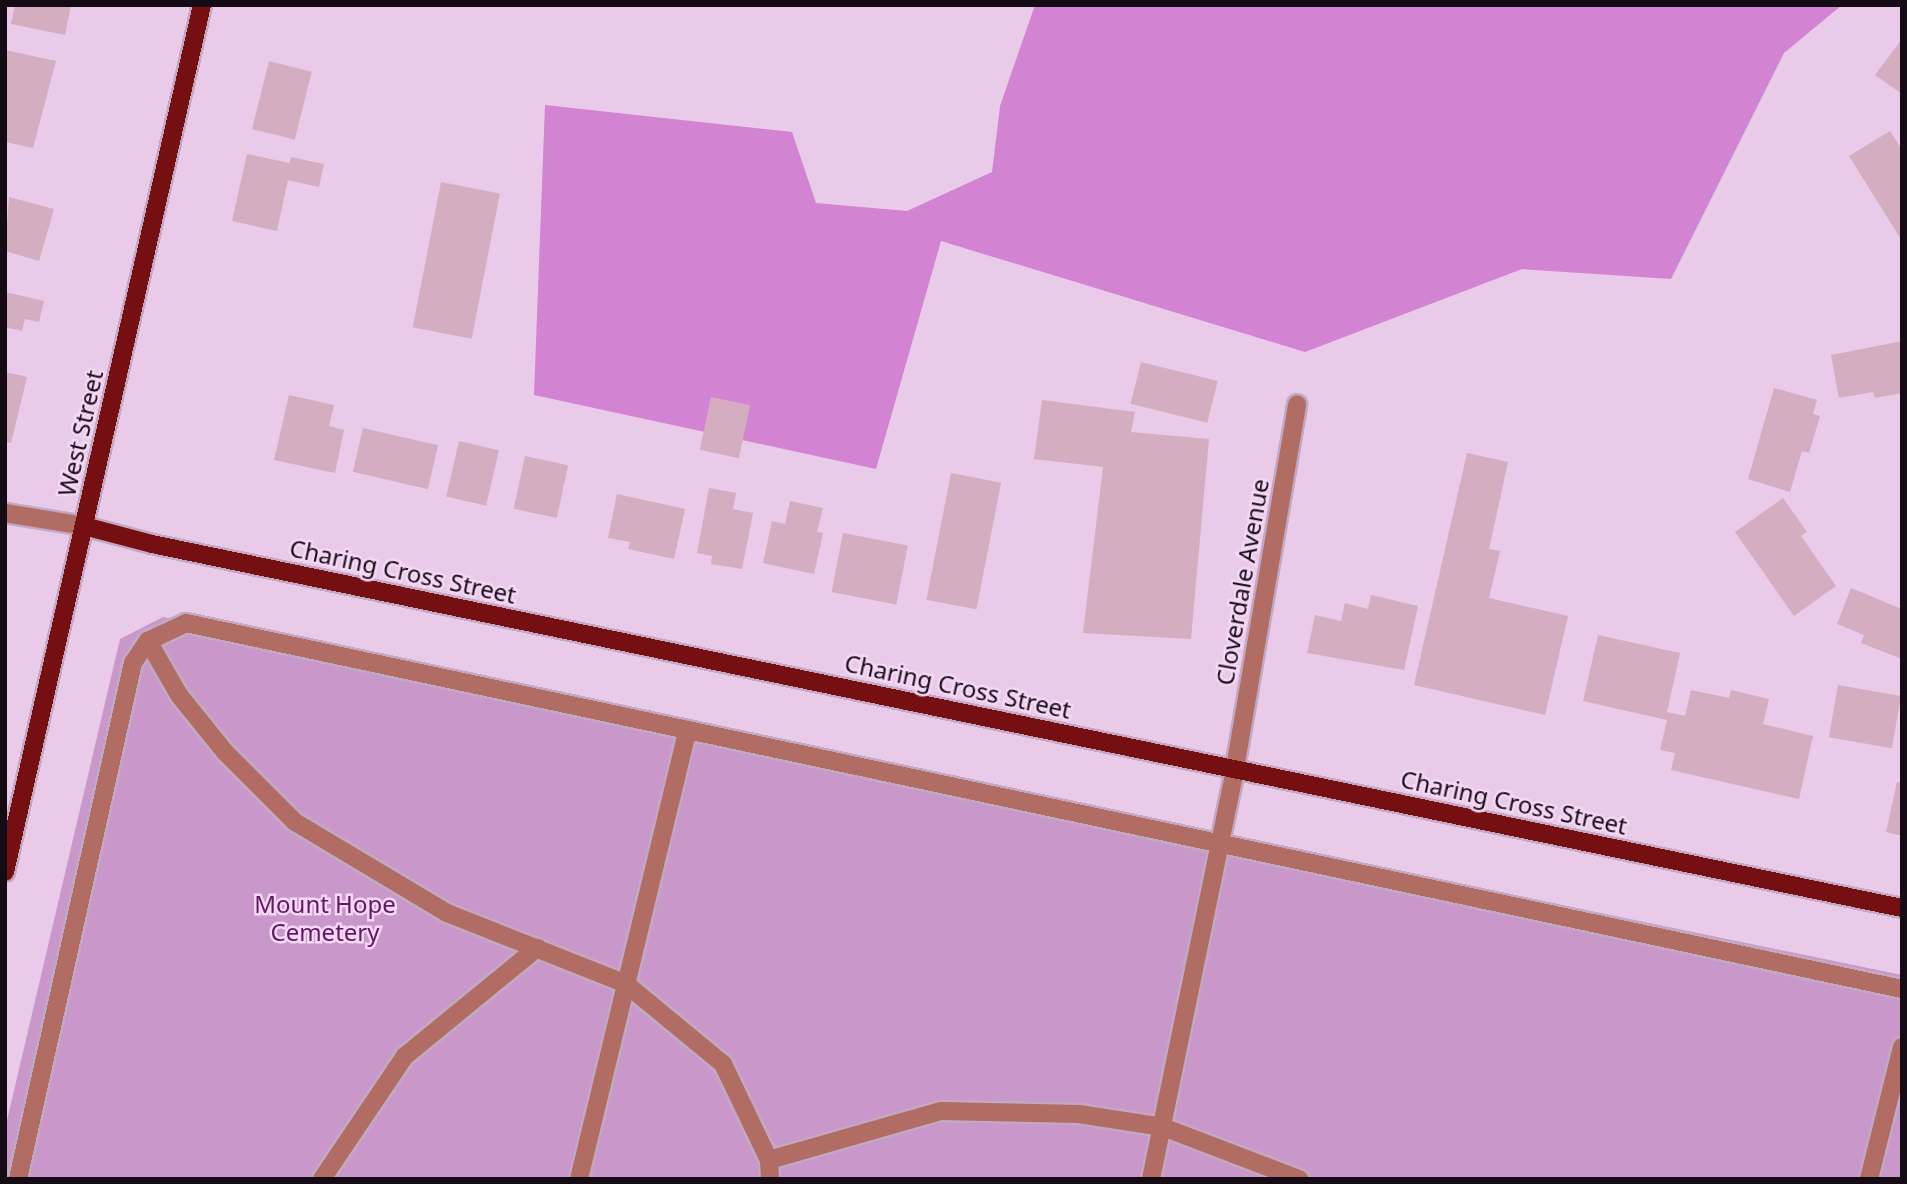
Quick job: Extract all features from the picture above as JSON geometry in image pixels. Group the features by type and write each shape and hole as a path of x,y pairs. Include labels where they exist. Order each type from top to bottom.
{"main road":[{"name":"West Street","path":"5,873 202,5"},
{"name":"Charing Cross Street","path":"84,526 152,544 1902,908"}],"street":[{"name":"Cloverdale Avenue","path":"1151,1179 1221,843 1297,404"},
{"name":"Charing Cross Street","path":"5,513 84,526"},
{"path":"18,1179 132,663 148,642 186,623 1902,989"},
{"path":"148,642 179,695 225,752 295,822 447,913 626,984 723,1065 769,1160 770,1179"},
{"path":"579,1179 688,730"},
{"path":"322,1179 405,1056 537,948"},
{"path":"1869,1179 1902,1046"},
{"path":"769,1160 941,1111 1079,1114 1163,1128 1299,1179"}],"green space":[{"name":"Mount Hope Cemetery","path":"163,617 1902,975 1902,1179 5,1179 5,1129 120,639"}],"shaded area":[{"path":"1035,5 1842,5 1784,53 1671,279 1522,269 1305,352 941,241 876,469 534,395 545,105 792,132 816,203 907,211 992,172 1000,106"}],"building":[{"path":"15,5 71,5 65,35 11,24"},
{"path":"1902,39 1902,94 1875,75"},
{"path":"5,50 56,61 33,148 5,142"},
{"path":"269,61 312,72 295,140 252,129"},
{"path":"1890,131 1902,150 1902,241 1849,156"},
{"path":"247,154 289,163 291,157 324,164 319,187 288,180 277,231 232,221"},
{"path":"441,182 500,193 472,339 413,327"},
{"path":"9,197 54,209 39,261 5,251"},
{"path":"5,292 44,301 39,322 25,319 22,331 5,327"},
{"path":"1902,341 1902,393 1875,398 1873,392 1839,398 1831,355"},
{"path":"1141,362 1218,381 1207,423 1131,404"},
{"path":"5,372 27,377 11,443 5,442"},
{"path":"1774,388 1817,400 1813,414 1820,416 1809,453 1802,451 1790,492 1748,479"},
{"path":"289,395 334,405 329,426 344,430 335,473 274,460"},
{"path":"711,397 750,405 739,458 700,450"},
{"path":"1042,400 1135,412 1131,432 1209,439 1191,639 1083,633 1103,467 1034,459"},
{"path":"363,428 438,445 428,489 353,472"},
{"path":"459,441 499,450 486,506 446,497"},
{"path":"1467,453 1508,462 1489,549 1500,551 1489,598 1568,616 1545,715 1414,685"},
{"path":"525,456 568,465 557,518 514,509"},
{"path":"951,473 1001,483 976,609 926,600"},
{"path":"709,488 736,493 733,509 753,513 742,569 711,564 712,556 697,553"},
{"path":"617,494 685,509 674,559 628,549 630,542 608,538"},
{"path":"1783,498 1807,532 1801,536 1836,586 1794,616 1735,532"},
{"path":"790,501 823,508 817,532 823,533 814,574 763,563 772,521 785,524"},
{"path":"843,533 908,546 896,604 832,592"},
{"path":"1851,588 1902,609 1902,659 1861,643 1864,635 1837,624"},
{"path":"1371,595 1418,606 1404,670 1307,653 1315,615 1341,621 1345,603 1368,609"},
{"path":"1598,635 1680,653 1667,712 1685,716 1691,690 1729,698 1731,690 1769,699 1763,724 1813,736 1799,799 1671,770 1675,753 1660,750 1667,720 1583,701"},
{"path":"1838,685 1901,696 1892,748 1829,737"},
{"path":"1897,782 1902,783 1902,836 1886,832"}]}
